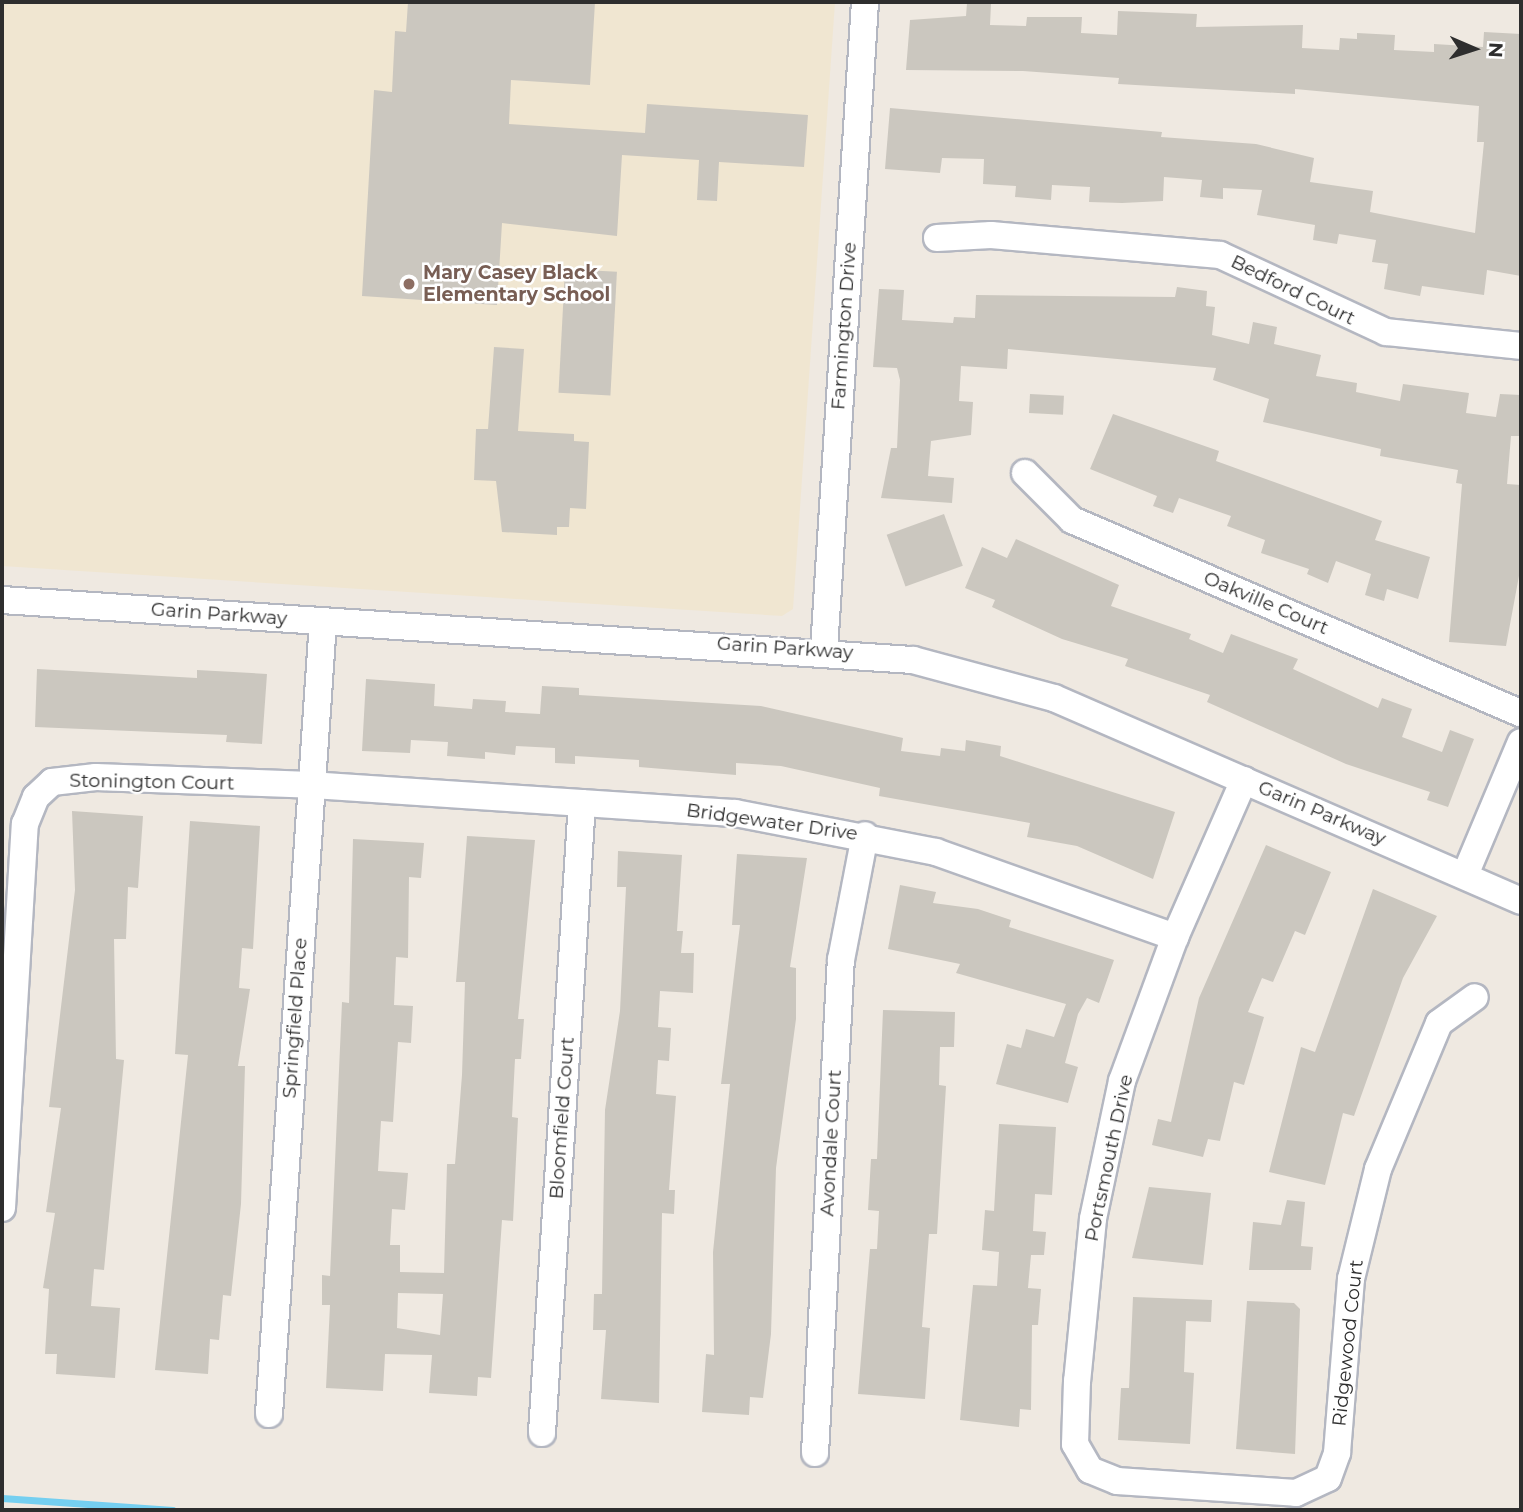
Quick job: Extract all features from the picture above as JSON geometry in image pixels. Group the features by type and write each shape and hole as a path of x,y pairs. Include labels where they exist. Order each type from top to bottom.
{"street":[{"name":"Farmington Drive","path":"824,650 865,2"},
{"name":"Bedford Court","path":"937,238 991,235 1220,255 1386,332 1521,346"},
{"name":"Oakville Court","path":"1025,473 1072,520 1521,713"},
{"name":"Garin Parkway","path":"2,600 824,650 984,675 1054,698 1521,901"},
{"name":"Springfield Place","path":"269,1414 323,621"},
{"path":"1465,875 1521,742"},
{"name":"Stonington Court","path":"2,1208 25,824 36,797 52,782 96,777 311,785"},
{"name":"Portsmouth Drive","path":"1090,1470 1075,1444 1093,1219 1122,1081 1175,937 1244,780"},
{"name":"Bridgewater Drive","path":"311,785 735,813 865,835 1049,888 1175,937"},
{"name":"Bloomfield Court","path":"542,1433 582,803"},
{"name":"Avondale Court","path":"815,1453 841,960 865,835"},
{"name":"Ridgewood Court","path":"1090,1470 1117,1481 1296,1493 1328,1478 1337,1453 1351,1279 1378,1169 1439,1023 1475,997"}],"shaded area":[{"name":"Mary Casey Black Elementary School","path":"2,2 835,2 793,609 782,616 2,566"}],"building":[{"path":"408,2 595,2 590,85 511,80 509,124 645,133 647,104 808,115 804,167 719,162 717,201 697,200 699,160 622,155 617,236 502,223 497,305 362,296 374,90 392,92 395,31 406,32"},
{"path":"967,3 991,4 990,25 1026,26 1027,17 1082,17 1081,33 1117,35 1118,11 1197,14 1196,27 1303,25 1302,48 1339,50 1340,38 1357,39 1357,33 1395,35 1394,50 1434,52 1434,44 1483,47 1484,32 1521,34 1521,276 1487,270 1484,295 1422,286 1420,296 1384,289 1388,264 1372,262 1376,240 1339,234 1337,244 1313,240 1315,225 1257,215 1262,190 1223,188 1223,199 1200,197 1202,180 1164,177 1163,201 1089,202 1090,187 1052,185 1051,200 1015,197 1016,186 983,184 984,159 942,158 940,173 885,169 890,108 1162,132 1161,137 1256,144 1314,158 1310,182 1373,191 1370,212 1475,233 1484,142 1477,142 1479,106 1295,89 1295,94 1118,84 1119,78 1023,71 906,70 910,20 966,16"},
{"path":"565,269 617,272 610,396 559,393"},
{"path":"1177,287 1207,291 1206,306 1215,307 1212,335 1249,344 1253,322 1277,327 1274,344 1321,355 1316,376 1357,383 1356,392 1400,401 1403,384 1469,393 1466,413 1496,417 1500,394 1521,395 1521,436 1511,436 1507,484 1521,485 1521,565 1506,646 1449,642 1462,484 1456,483 1458,470 1380,456 1381,449 1263,422 1269,399 1213,380 1216,368 1008,349 1007,369 961,366 959,401 973,402 971,435 931,441 928,476 954,478 952,503 881,498 891,448 897,448 900,380 897,368 873,367 879,289 904,290 902,320 953,323 954,317 975,318 976,295 1175,297"},
{"path":"494,347 524,349 518,431 574,434 574,441 589,442 586,509 570,508 569,527 557,527 557,535 502,532 496,481 474,480 476,429 488,429"},
{"path":"1030,394 1064,396 1063,415 1029,413"},
{"path":"1113,414 1219,451 1216,461 1382,521 1375,540 1430,557 1418,599 1387,589 1384,601 1365,595 1371,574 1336,561 1328,583 1307,574 1309,569 1261,553 1265,540 1227,526 1231,516 1179,498 1173,513 1153,506 1157,496 1090,469"},
{"path":"944,514 963,566 905,587 887,535"},
{"path":"1016,539 1119,585 1111,606 1191,634 1189,639 1223,653 1231,634 1298,659 1293,669 1378,708 1382,698 1412,709 1402,737 1442,752 1450,730 1474,739 1448,807 1427,800 1430,792 1346,764 1207,702 1210,695 1125,666 1128,659 1062,639 992,607 995,600 965,588 982,547 1007,558"},
{"path":"37,669 197,678 197,670 267,674 262,744 226,742 227,735 35,727"},
{"path":"366,679 435,684 434,706 472,709 473,699 506,701 505,712 540,714 542,686 579,688 579,695 761,706 903,738 901,751 940,756 941,748 965,751 966,740 1001,746 1000,756 1175,812 1153,879 1077,846 1027,837 1030,823 879,796 880,788 781,766 736,763 736,775 639,767 639,760 575,756 575,764 555,763 555,748 516,746 515,755 485,752 485,759 447,756 448,742 411,740 410,753 362,751"},
{"path":"72,811 143,816 138,888 128,887 126,939 114,939 116,1059 124,1060 104,1270 94,1269 91,1306 120,1308 115,1378 56,1374 57,1354 45,1354 49,1289 43,1288 55,1213 46,1212 61,1108 49,1107 75,890"},
{"path":"190,821 260,826 253,949 242,948 239,988 250,989 238,1066 245,1066 241,1204 231,1296 223,1295 219,1340 210,1339 208,1374 155,1370 188,1055 175,1054"},
{"path":"467,836 535,840 518,1019 524,1019 521,1059 515,1059 512,1117 518,1118 513,1221 502,1220 491,1378 478,1377 477,1396 429,1393 432,1355 385,1354 383,1391 326,1388 330,1305 322,1305 322,1275 330,1276 342,1002 349,1003 353,839 424,843 421,878 409,877 408,958 396,957 394,1005 413,1006 411,1043 398,1042 393,1122 381,1121 378,1171 408,1173 405,1210 392,1209 390,1245 400,1245 400,1272 444,1273 447,1164 455,1164 462,1075 465,982 456,982","holes":["398,1293 443,1294 440,1335 397,1328"]},
{"path":"1266,845 1331,872 1305,935 1295,931 1273,982 1262,978 1248,1012 1264,1017 1244,1085 1234,1082 1220,1141 1208,1139 1203,1157 1152,1145 1158,1119 1171,1122 1199,998"},
{"path":"618,851 682,855 677,931 683,931 681,953 694,953 693,993 660,991 658,1027 671,1028 669,1061 658,1060 656,1094 676,1096 669,1190 675,1190 674,1214 662,1213 659,1403 601,1399 606,1330 593,1330 594,1294 602,1294 605,1110 620,1011 626,887 617,887"},
{"path":"737,854 807,858 790,967 796,968 796,1019 776,1168 771,1334 763,1398 750,1397 749,1415 702,1412 706,1354 714,1355 713,1252 730,1084 721,1084 740,925 732,925"},
{"path":"900,885 936,892 933,903 978,909 1011,920 1009,927 1114,960 1099,1003 1087,998 1078,1014 1065,1063 1078,1067 1068,1103 996,1084 1007,1044 1021,1048 1026,1029 1054,1037 1066,1004 956,973 960,964 888,949"},
{"path":"1373,889 1437,916 1403,978 1354,1116 1343,1113 1325,1185 1269,1172 1301,1047 1315,1052"},
{"path":"883,1010 955,1012 954,1047 940,1047 939,1085 946,1086 937,1234 929,1234 922,1327 930,1328 925,1399 858,1394 870,1249 877,1249 879,1211 868,1210 871,1159 877,1159"},
{"path":"999,1124 1056,1127 1052,1195 1035,1194 1033,1231 1046,1232 1044,1255 1031,1255 1028,1288 1041,1289 1038,1325 1032,1325 1031,1410 1020,1409 1019,1427 960,1420 973,1285 997,1286 999,1252 982,1250 985,1210 994,1211"},
{"path":"1149,1187 1211,1193 1203,1265 1132,1258"},
{"path":"1287,1200 1305,1202 1301,1246 1313,1247 1311,1270 1249,1270 1253,1222 1281,1225"},
{"path":"1133,1297 1212,1300 1211,1322 1186,1321 1184,1372 1194,1373 1190,1444 1118,1440 1121,1388 1129,1388"},
{"path":"1247,1301 1294,1303 1300,1309 1295,1454 1236,1449"}],"waterway":[{"path":"2,1498 173,1510"}],"place":[{"name":"Mary Casey Black Elementary School","path":"409,284"}]}
